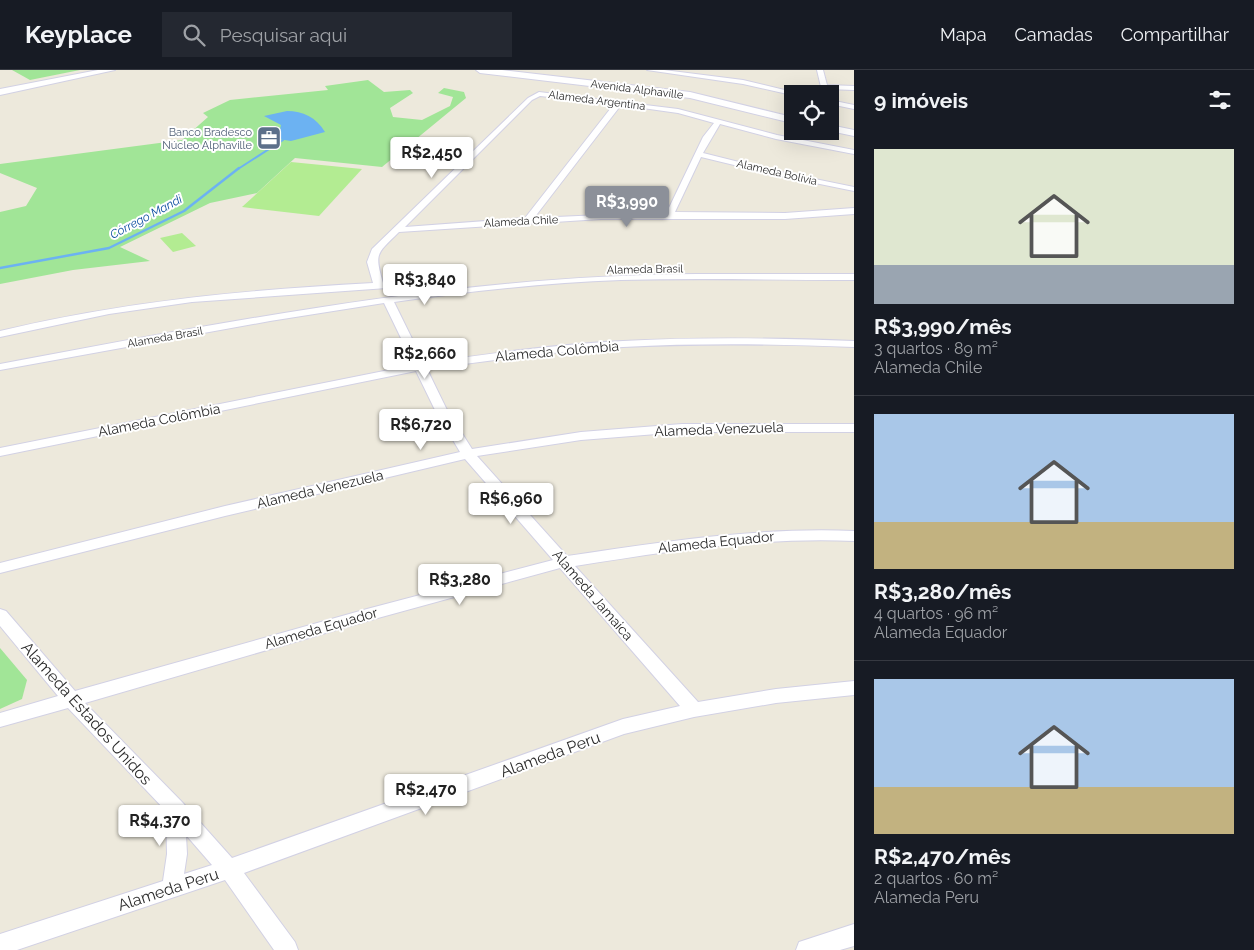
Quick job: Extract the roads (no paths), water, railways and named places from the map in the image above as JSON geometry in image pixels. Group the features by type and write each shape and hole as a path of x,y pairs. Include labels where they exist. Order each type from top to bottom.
{"main road":[{"path":"34,84 95,70"},
{"path":"0,90 108,70"},
{"name":"Avenida Alphaville","path":"482,70 690,95 784,118"},
{"name":"Avenida Alphaville","path":"517,70 707,94 784,113"},
{"path":"839,125 854,128"},
{"path":"839,130 854,133"}],"street":[{"path":"650,70 743,82 784,91"},
{"path":"820,70 824,85"},
{"path":"839,88 854,88"},
{"name":"Alameda Argentina","path":"379,286 372,262 374,251 533,96 551,94 678,111 776,137 854,152"},
{"path":"528,220 619,103"},
{"path":"839,104 854,107"},
{"path":"670,214 707,137 719,121"},
{"name":"Alameda Bolívia","path":"700,154 780,174 854,189"},
{"name":"Alameda Chile","path":"397,230 528,220 670,214 801,216 854,211"},
{"name":"Alameda Brasil","path":"0,367 388,300 439,287 536,273 604,270 854,268"},
{"name":"Alameda Brasil","path":"0,334 60,319 123,308 218,296 379,286 439,287 646,276 854,277"},
{"path":"323,289 320,299 330,309"},
{"name":"Alameda Jamaica","path":"388,300 419,368 468,454 694,710"},
{"name":"Alameda Colômbia","path":"0,452 419,368 521,353 622,344 747,340 854,344"},
{"name":"Alameda Venezuela","path":"0,568 468,454 581,436 682,428 854,428"},
{"name":"Alameda Equador","path":"0,720 367,615 564,562 682,544 806,534 854,536"},
{"name":"Alameda Estados Unidos","path":"0,615 72,700 175,808 229,869 288,950"},
{"name":"Alameda Peru","path":"0,946 229,869 623,727 694,710 776,696 854,688"},
{"path":"172,888 177,854 175,808"},
{"path":"806,950 854,935"}],"water":[{"path":"287,111 309,116 318,122 325,132 291,141 278,139 281,125 264,116"}],"waterway":[{"name":"Córrego Mandi","path":"238,169 283,140"},
{"name":"Córrego Mandi","path":"0,268 109,248 184,211 239,168"}],"place":[{"name":"Banco Bradesco Núcleo Alphaville","path":"269,138"}]}
